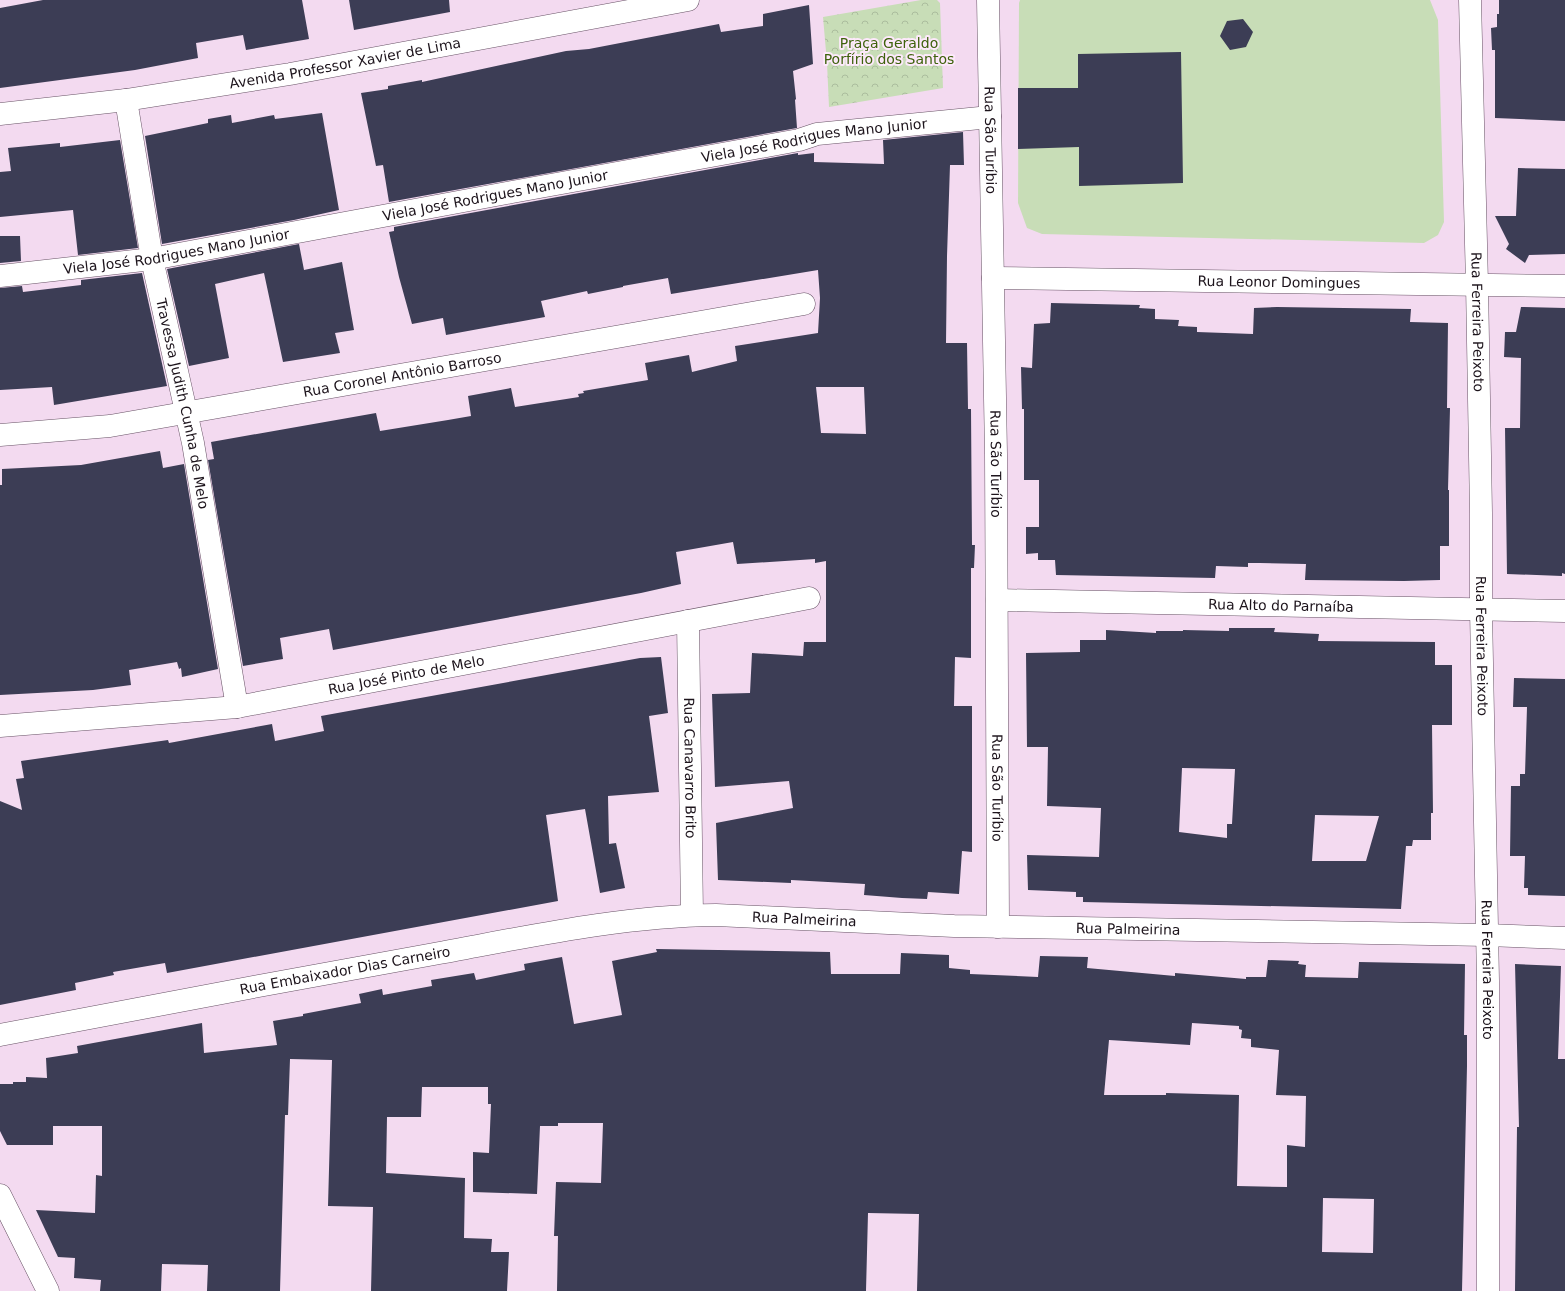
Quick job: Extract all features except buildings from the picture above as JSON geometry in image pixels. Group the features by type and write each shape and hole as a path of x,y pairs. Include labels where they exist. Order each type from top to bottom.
{"street":[{"name":"Avenida Professor Xavier de Lima","path":"0,114 126,100 290,74 688,0"},
{"name":"Rua São Turíbio","path":"988,0 996,462 998,927"},
{"name":"Rua Ferreira Peixoto","path":"1470,0 1477,284 1487,935 1488,1291"},
{"name":"Travessa Judith Cunha de Melo","path":"126,100 152,259 193,443 238,707"},
{"name":"Viela José Rodrigues Mano Junior","path":"0,276 152,259 540,186 799,140 817,134 990,117"},
{"name":"Rua Leonor Domingues","path":"993,278 1565,286"},
{"name":"Rua Coronel Antônio Barroso","path":"0,435 110,426 186,414 804,304"},
{"name":"Rua José Pinto de Melo","path":"0,726 238,707 809,598"},
{"name":"Rua Alto do Parnaíba","path":"997,600 1565,611"},
{"name":"Rua Canavarro Brito","path":"688,621 692,915"},
{"name":"Rua Palmeirina","path":"692,915 998,927 1487,935 1565,938"},
{"name":"Rua Embaixador Dias Carneiro","path":"0,1035 352,968 555,932 632,921 692,915"},
{"path":"0,1195 48,1291"}],"green space":[{"name":"Praça Geraldo Porfírio dos Santos","path":"921,0 937,0 940,3 943,88 829,107 823,17"},
{"path":"1020,0 1430,0 1438,20 1444,222 1438,235 1424,243 1042,234 1027,228 1018,203"}]}
